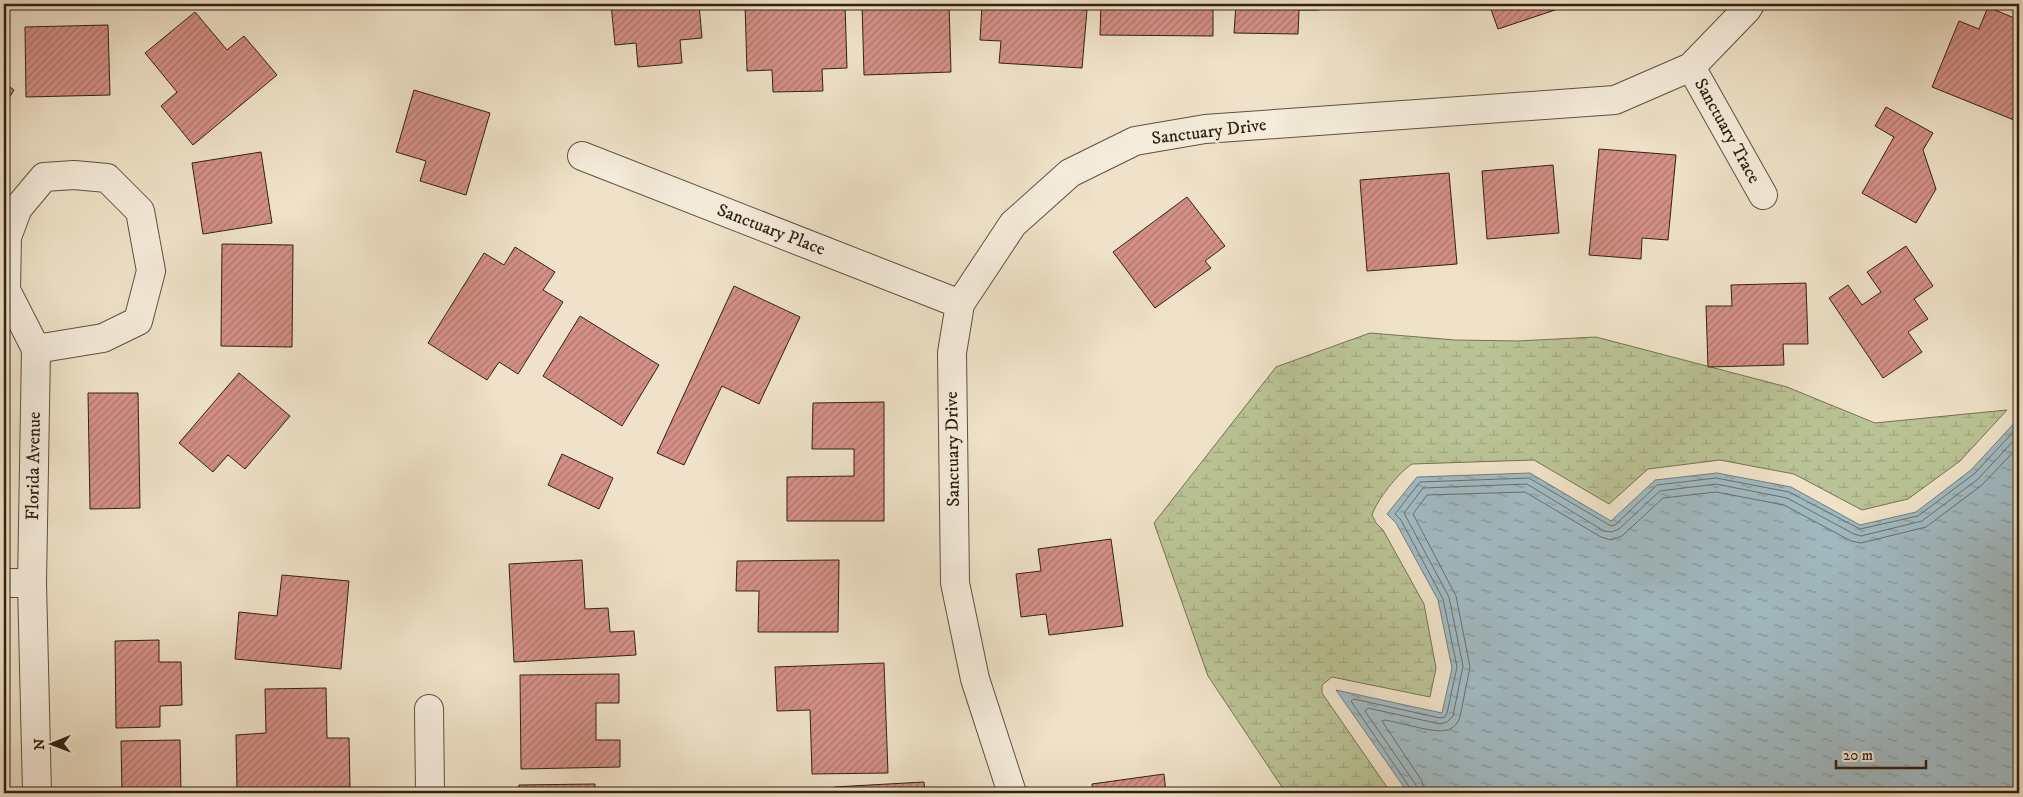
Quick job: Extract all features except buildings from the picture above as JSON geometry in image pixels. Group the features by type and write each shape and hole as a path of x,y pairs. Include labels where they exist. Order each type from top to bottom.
{"street":[{"name":"Sanctuary Drive","path":"1012,793 975,679 955,583 952,353 960,304 1013,224 1070,173 1135,142 1205,129 1614,100 1691,67 1750,4"},
{"name":"Sanctuary Trace","path":"1691,67 1763,196"},
{"name":"Sanctuary Place","path":"582,156 960,304"},
{"name":"Florida Avenue","path":"36,349 103,338 138,321 151,271 140,211 107,178 74,175 44,177 18,208 8,237 6,290 36,349 32,582 37,793"},
{"path":"4,583 32,582"},
{"path":"429,709 430,793"}],"green space":[{"path":"1370,333 1455,340 1518,341 1596,337 1787,387 1875,423 2007,410 1960,461 1908,499 1862,510 1794,474 1720,460 1648,469 1609,504 1534,460 1412,464 1389,487 1378,502 1372,515 1376,523 1383,530 1424,604 1436,668 1430,697 1332,677 1322,685 1322,693 1391,793 1286,793 1208,676 1154,523 1276,367"}],"water":[{"path":"2019,418 2019,793 1408,793 1336,690 1442,713 1452,668 1438,600 1396,523 1387,514 1417,477 1530,473 1611,521 1655,480 1717,473 1791,487 1860,525 1916,512 1971,470"}]}
